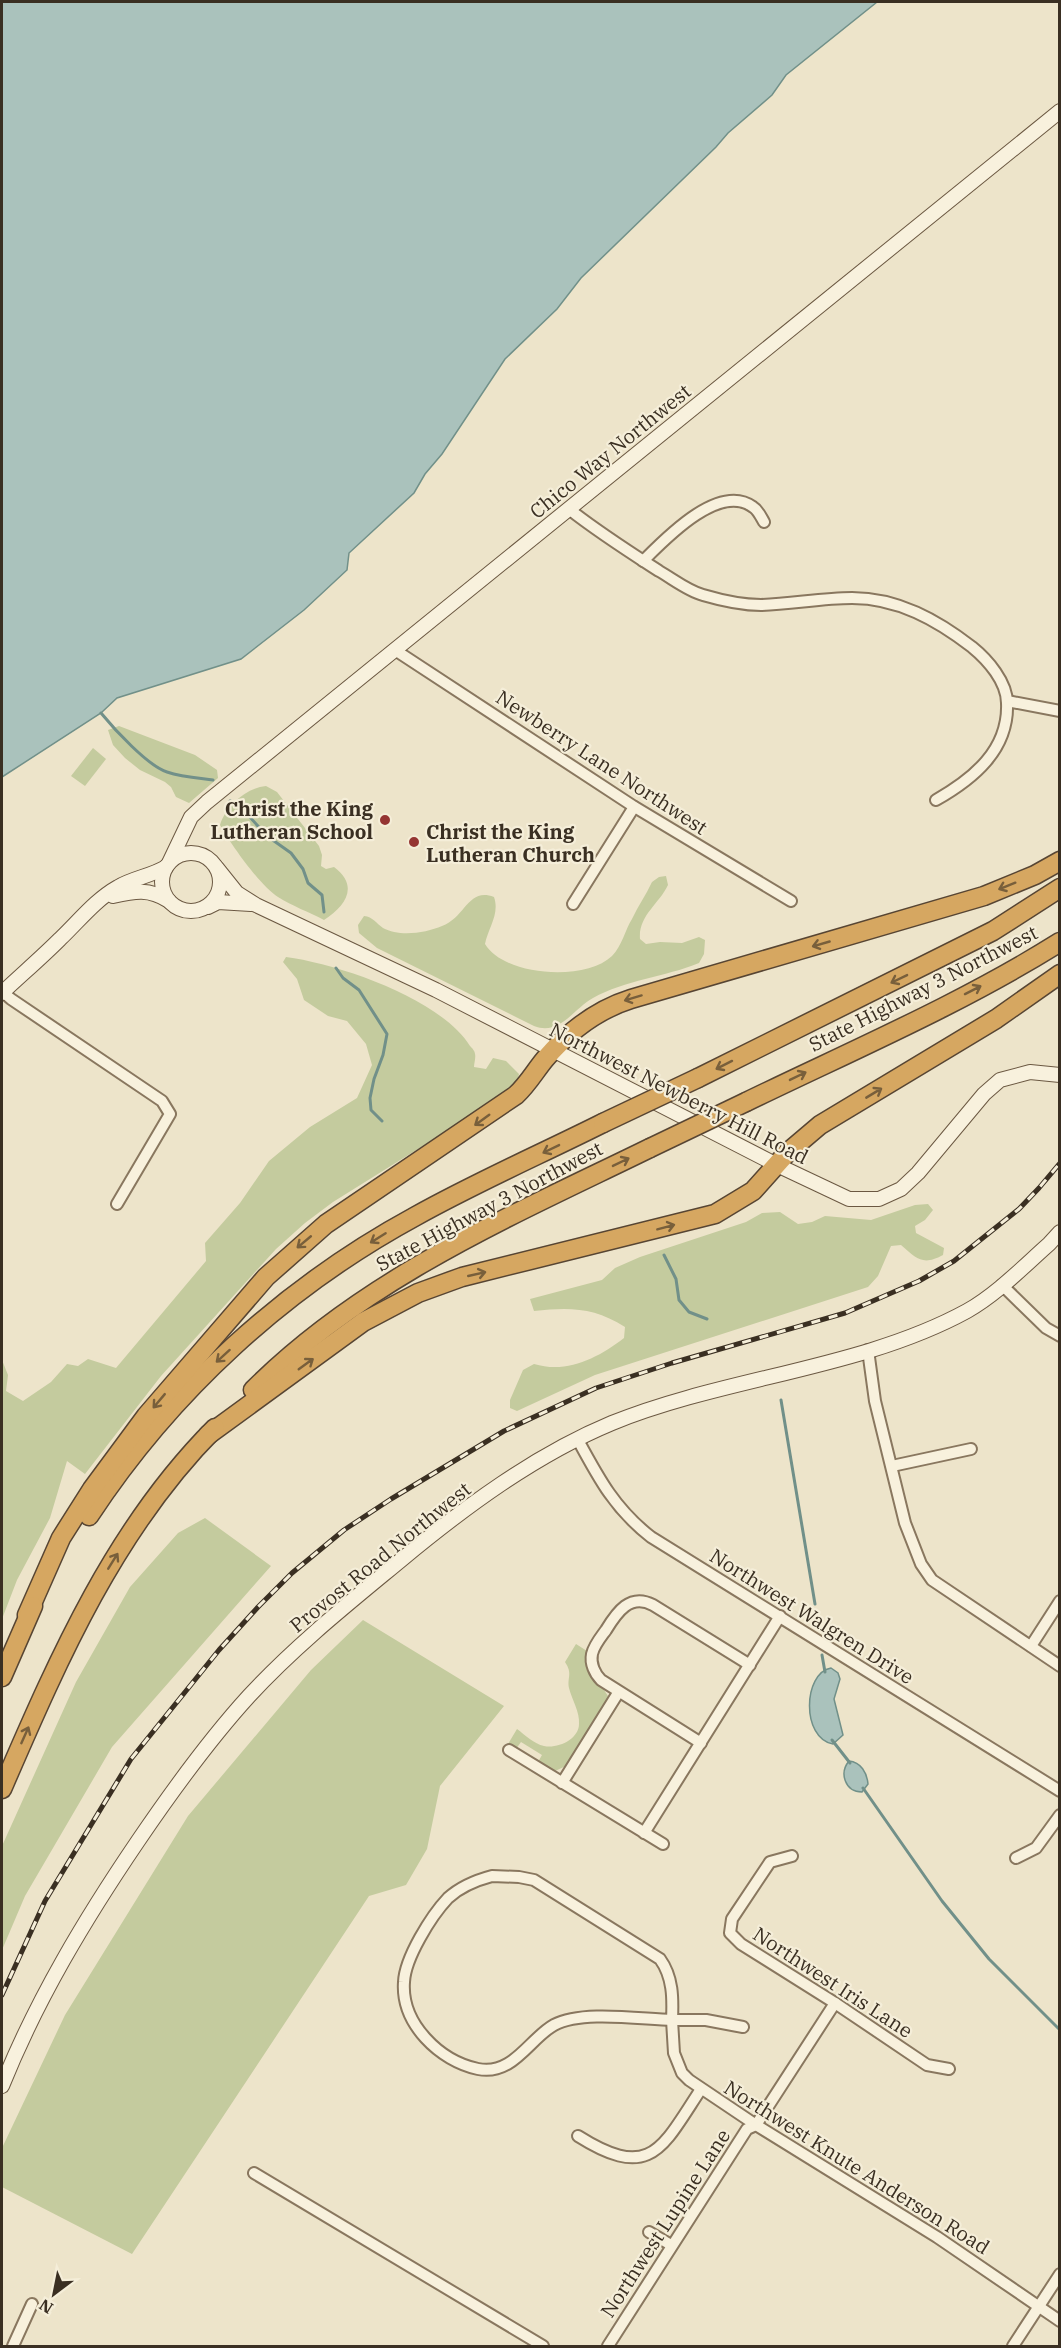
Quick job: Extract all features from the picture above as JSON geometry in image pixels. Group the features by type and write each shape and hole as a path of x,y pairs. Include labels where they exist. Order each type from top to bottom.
{"highway":[{"path":"27,1615 61,1538 92,1489 146,1416 266,1277 326,1224 516,1095 554,1051 587,1019 608,1007 984,896 1035,875 1059,861"},
{"name":"State Highway 3 Northwest","path":"2,1677 27,1615 99,1501 149,1434 196,1381 254,1329 331,1268 402,1224 993,931 1059,888"},
{"name":"State Highway 3 Northwest","path":"2,1789 56,1666 90,1599 143,1516 208,1436 292,1354 381,1287 458,1243 957,999 1059,942"},
{"path":"208,1436 363,1322 439,1284 715,1214 753,1191 798,1142 820,1125 996,1019 1059,974"}],"main road":[{"name":"Chico Way Northwest","path":"168,864 188,822 207,802 1059,111"},
{"path":"102,898 139,890 157,894 186,911 204,908 214,900 220,889 217,868 192,843 188,822"},
{"path":"2,992 102,898 118,887 156,873 177,856 189,853 206,857"},
{"path":"168,864 162,885 170,902"},
{"name":"Northwest Newberry Hill Road","path":"217,868 237,893 256,905 436,990 777,1165 849,1199 870,1200 886,1197 901,1189 984,1094 1000,1080 1030,1072 1059,1075"},
{"name":"Northwest Newberry Hill Road","path":"204,908 218,902 256,905"},
{"name":"Provost Road Northwest","path":"2,2086 29,2025 67,1953 100,1896 172,1791 250,1696 334,1615 436,1531 522,1470 610,1424 665,1405 868,1350 933,1328 971,1308 1002,1285 1049,1244 1059,1232"}],"street":[{"path":"643,561 673,531 702,509 726,502 742,502 754,507 764,522"},
{"path":"569,509 612,542 700,595 759,605 854,598 898,605 926,615 948,628 980,654 1004,687 1007,701 1007,723 999,743 982,769 958,788 936,800"},
{"name":"Newberry Lane Northwest","path":"395,650 634,807 791,902"},
{"path":"1007,701 1059,711"},
{"path":"573,904 634,807"},
{"path":"2,992 162,1101 170,1114 117,1204"},
{"path":"1002,1285 1046,1328 1059,1336"},
{"path":"868,1350 876,1401 904,1524 921,1564 932,1580 1059,1666"},
{"name":"Northwest Walgren Drive","path":"579,1440 608,1494 639,1527 678,1555 780,1616 1059,1791"},
{"path":"892,1466 971,1449"},
{"path":"700,1743 618,1693 596,1675 592,1656 596,1645 617,1612 624,1605 638,1601 653,1605 750,1665"},
{"path":"1031,1646 1059,1601"},
{"path":"644,1833 780,1616"},
{"path":"562,1783 618,1693"},
{"path":"509,1750 663,1844"},
{"path":"1016,1858 1036,1848 1059,1815"},
{"name":"Northwest Iris Lane","path":"792,1856 770,1862 732,1919 730,1933 741,1944 835,2003 927,2065 949,2069"},
{"name":"Northwest Knute Anderson Road","path":"672,2020 571,2018 554,2025 520,2056 505,2066 481,2070 461,2064 439,2051 423,2036 405,2000 404,1982 408,1963 429,1925 448,1898 480,1879 492,1876 534,1880 660,1959 668,1970 673,1998 672,2042 677,2064 682,2073 701,2089 937,2237 1059,2320"},
{"name":"Northwest Lupine Lane","path":"608,2346 747,2129 756,2125 835,2003"},
{"path":"672,2020 706,2020 742,2026"},
{"path":"578,2136 599,2149 620,2157 647,2155 666,2141 701,2089"},
{"path":"254,2173 543,2346"},
{"path":"649,2232 671,2245"},
{"path":"1013,2346 1059,2274"},
{"path":"13,2346 32,2304"}],"green space":[{"path":"119,726 195,755 217,770 218,778 189,803 176,797 171,787 165,782 140,770 113,745 108,730"},
{"path":"93,748 106,759 85,786 71,776"},
{"path":"266,786 277,792 319,846 322,855 321,866 326,869 334,867 346,881 347,896 338,909 324,920 271,892 246,864 220,825 227,811 238,799 251,790"},
{"path":"666,876 668,885 642,924 640,939 646,944 682,943 699,937 705,940 704,954 699,963 605,992 586,1003 566,1020 551,1027 534,1026 377,948 359,933 358,925 364,916 389,931 412,933 436,928 450,922 472,899 485,895 494,897 496,909 485,944 495,955 526,969 546,972 583,970 600,964 612,956 652,882 659,877"},
{"path":"286,957 333,967 387,986 413,999 456,1029 475,1052 474,1067 486,1069 493,1058 506,1061 519,1074 517,1083 506,1094 333,1202 305,1223 276,1249 161,1376 85,1474 67,1461 50,1518 17,1580 2,1619 2,1360 8,1375 6,1391 23,1401 51,1382 67,1364 78,1366 88,1359 116,1368 206,1261 205,1243 240,1203 269,1161 310,1127 357,1098 372,1065 366,1044 347,1021 328,1016 304,1000 297,979 283,962"},
{"path":"928,1204 933,1210 925,1220 915,1226 916,1233 944,1248 943,1255 925,1260 916,1257 901,1245 891,1246 878,1276 868,1287 595,1375 517,1411 510,1408 510,1400 523,1370 534,1364 558,1367 582,1362 604,1352 624,1338 625,1327 614,1320 581,1310 534,1311 530,1299 602,1280 615,1268 640,1257 746,1222 762,1213 780,1212 798,1224 812,1222 825,1216 871,1220 915,1205"},
{"path":"205,1518 271,1566 112,1747 25,1896 2,1950 2,1846 76,1682 130,1587 178,1533"},
{"path":"363,1620 504,1706 440,1786 427,1849 406,1885 369,1896 132,2254 2,2187 2,2148 65,2015 188,1816 311,1670"},
{"path":"576,1644 587,1651 608,1696 566,1766 555,1771 538,1762 542,1755 521,1742 516,1749 508,1744 517,1729 537,1743 550,1747 567,1742 576,1734 579,1720 569,1688 569,1673 565,1662"}],"water":[{"path":"2,2 877,2 786,75 772,95 728,133 581,278 557,309 505,359 414,493 349,553 347,570 304,610 241,659 117,698 101,713 2,777"},
{"path":"831,1668 838,1673 840,1679 834,1699 843,1735 833,1744 823,1739 815,1730 810,1706 815,1681 822,1672"},
{"path":"849,1761 860,1766 866,1776 868,1784 862,1792 851,1789 845,1781 844,1771"}],"waterway":[{"path":"101,713 132,746 159,768 178,775 213,780"},
{"path":"230,801 238,804 267,836 291,853 303,869 308,883 322,895 324,912"},
{"path":"336,968 343,978 359,990 387,1034 370,1098 371,1110 382,1121"},
{"path":"664,1255 676,1279 679,1300 689,1312 707,1319"},
{"path":"781,1400 815,1604"},
{"path":"822,1655 825,1672"},
{"path":"832,1740 850,1763"},
{"path":"863,1788 942,1901 989,1959 1060,2030"}],"railway":[{"path":"2,1995 45,1901 131,1759 219,1650 258,1607 292,1573 344,1530 504,1431 596,1388 672,1363 845,1313 919,1281 954,1261 1019,1209 1060,1163"}],"place":[{"name":"Christ the King Lutheran School","path":"385,820"},
{"name":"Christ the King Lutheran Church","path":"414,842"}]}
